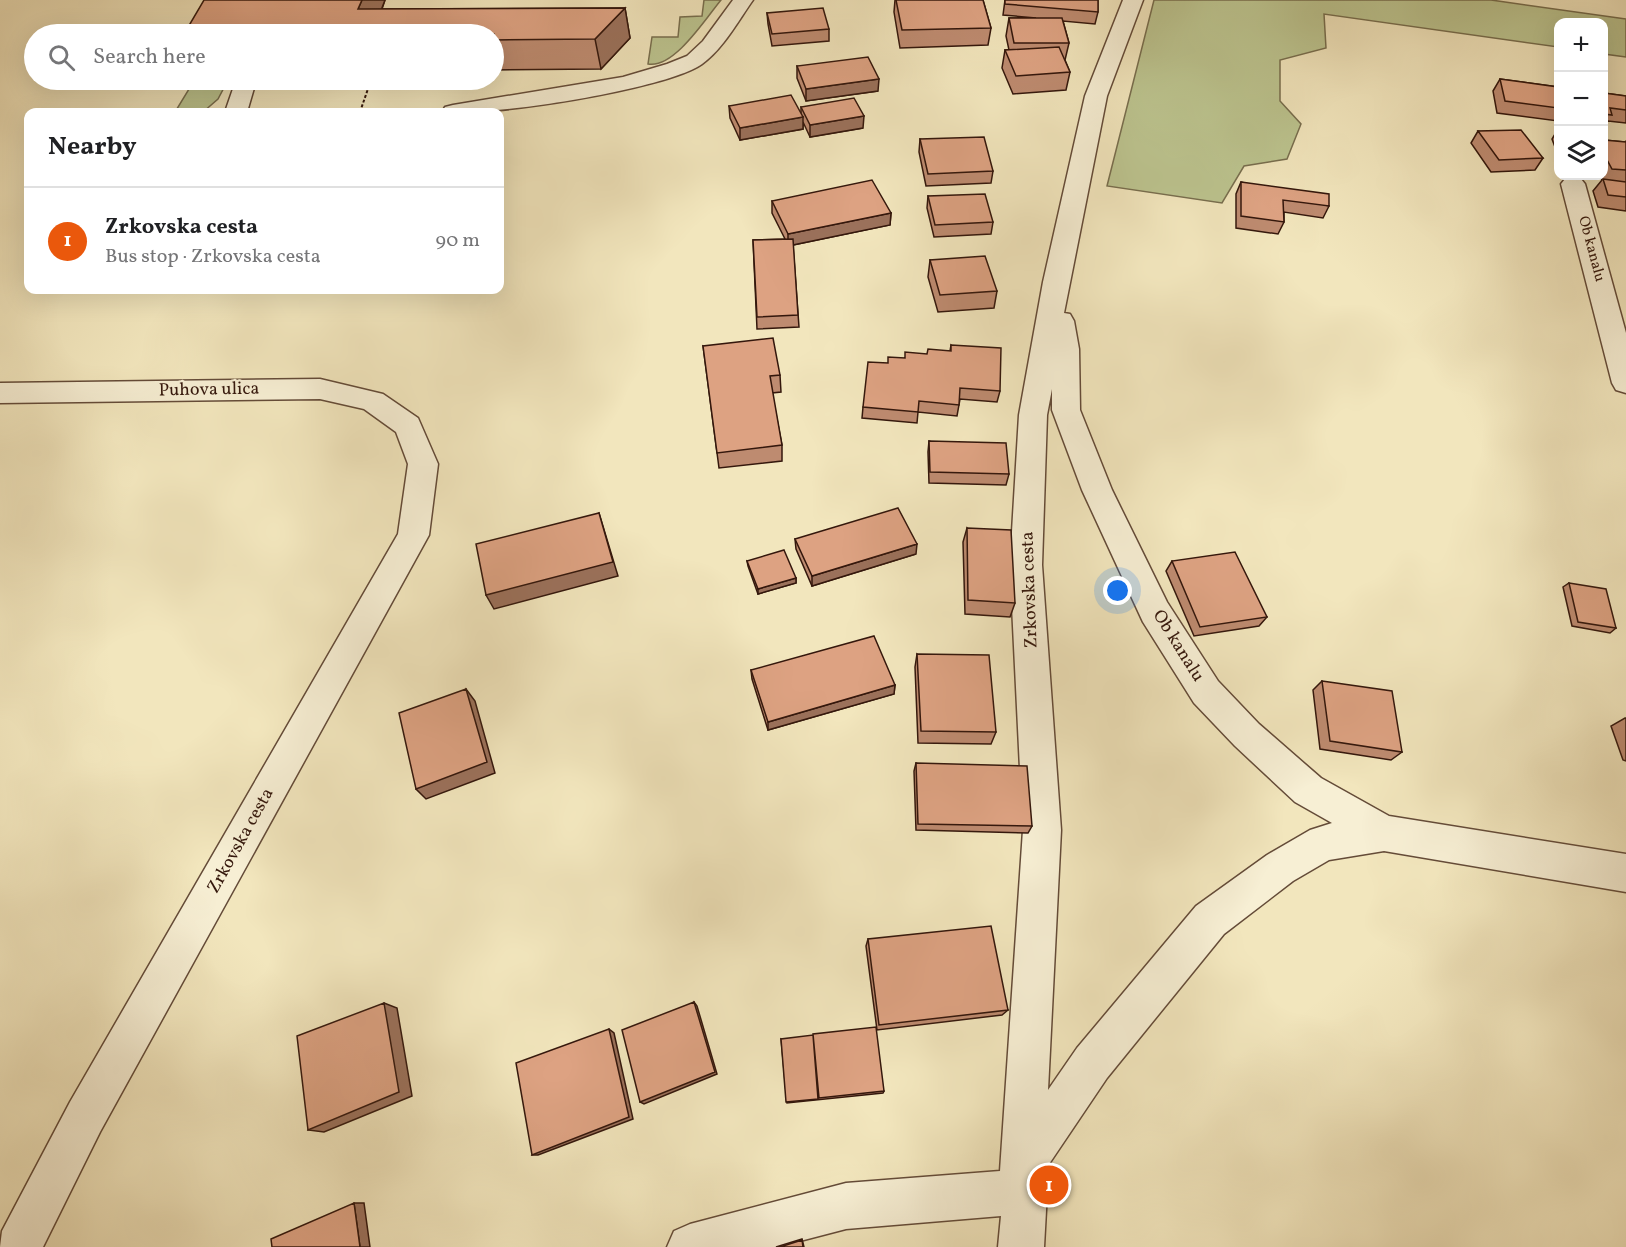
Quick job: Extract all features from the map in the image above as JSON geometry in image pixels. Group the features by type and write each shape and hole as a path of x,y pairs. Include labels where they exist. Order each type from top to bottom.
{"street":[{"path":"477,108 625,83 675,69 694,60 710,45 743,0"},
{"name":"Zrkovska cesta","path":"1021,1247 1042,830 1026,565 1033,415 1056,282 1096,96 1133,0"},
{"path":"237,108 242,90"},
{"name":"Ob kanalu","path":"1573,184 1626,383"},
{"name":"Ob kanalu","path":"1056,282 1065,349 1066,410 1097,490 1155,612 1206,692 1247,735 1308,790 1384,833"},
{"name":"Puhova ulica","path":"0,393 320,388 373,401 408,426"},
{"name":"Zrkovska cesta","path":"18,1247 85,1117 413,535 423,464 408,426"},
{"name":"Ob kanalu","path":"1024,1178 1092,1063 1210,920 1280,868 1323,843 1384,833 1626,873"},
{"path":"690,1247 846,1206 1024,1178"}],"path":[{"path":"361,108 368,90"}],"green space":[{"path":"704,0 721,0 679,51 668,59 648,64 652,37 678,37 680,17 702,16"},
{"path":"1154,0 1491,0 1626,19 1626,57 1608,55 1608,18 1554,18 1554,46 1324,14 1326,48 1280,60 1280,101 1301,124 1287,159 1244,166 1222,203 1107,186"},
{"path":"188,90 223,90 218,99 208,108 177,108"}],"building":[{"path":"204,0 362,0 358,9 625,8 595,39 504,40 504,24 190,24"},
{"path":"896,0 983,0 991,28 902,30"},
{"path":"1005,0 1098,0 1098,12 1005,4"},
{"path":"823,8 829,29 772,34 767,13"},
{"path":"1009,18 1062,18 1069,43 1014,43"},
{"path":"1059,47 1070,72 1016,76 1005,50"},
{"path":"868,57 879,79 806,89 797,66"},
{"path":"1500,79 1554,86 1554,107 1505,101"},
{"path":"1608,94 1626,96 1626,110 1610,108 1612,115 1608,114"},
{"path":"791,95 803,117 740,128 729,106"},
{"path":"854,98 864,116 810,125 801,107"},
{"path":"1521,130 1543,158 1499,160 1478,131"},
{"path":"984,137 993,171 928,174 920,139"},
{"path":"1608,140 1626,142 1626,170 1612,169 1608,162"},
{"path":"872,180 891,213 788,234 772,201"},
{"path":"1603,180 1626,182 1626,197 1608,195"},
{"path":"1241,182 1329,194 1329,206 1283,200 1284,222 1241,216"},
{"path":"985,194 993,222 935,225 928,196"},
{"path":"793,239 798,315 757,317 753,240"},
{"path":"985,256 997,291 940,295 930,260"},
{"path":"773,338 780,375 770,376 782,445 717,453 703,346"},
{"path":"951,345 1001,348 1000,391 960,388 959,405 919,401 918,412 863,407 868,362 888,363 888,357 905,358 905,352 927,354 928,349 951,351"},
{"path":"929,441 1006,443 1009,474 930,472"},
{"path":"898,508 917,544 812,576 795,539"},
{"path":"599,513 613,562 486,595 476,544"},
{"path":"967,528 1011,530 1015,603 968,600"},
{"path":"784,550 796,578 758,589 747,561"},
{"path":"1235,552 1267,617 1200,627 1172,561"},
{"path":"1569,583 1606,589 1616,628 1578,622"},
{"path":"874,636 895,685 768,722 751,670"},
{"path":"917,654 989,655 996,732 921,731"},
{"path":"1322,681 1392,691 1402,752 1330,741"},
{"path":"466,689 487,762 416,789 399,713"},
{"path":"916,763 1027,766 1032,826 918,824"},
{"path":"991,926 1008,1010 879,1025 868,939"},
{"path":"694,1002 715,1072 640,1102 622,1030"},
{"path":"384,1003 399,1092 308,1130 297,1036"},
{"path":"876,1027 884,1091 819,1098 813,1034"},
{"path":"609,1029 629,1117 532,1155 516,1063"},
{"path":"813,1035 818,1099 786,1102 781,1039"},
{"path":"354,1203 360,1247 272,1247 271,1239"},
{"path":"802,1240 803,1247 780,1247"}],"place":[{"name":"Zrkovska cesta","path":"1049,1185"}]}
